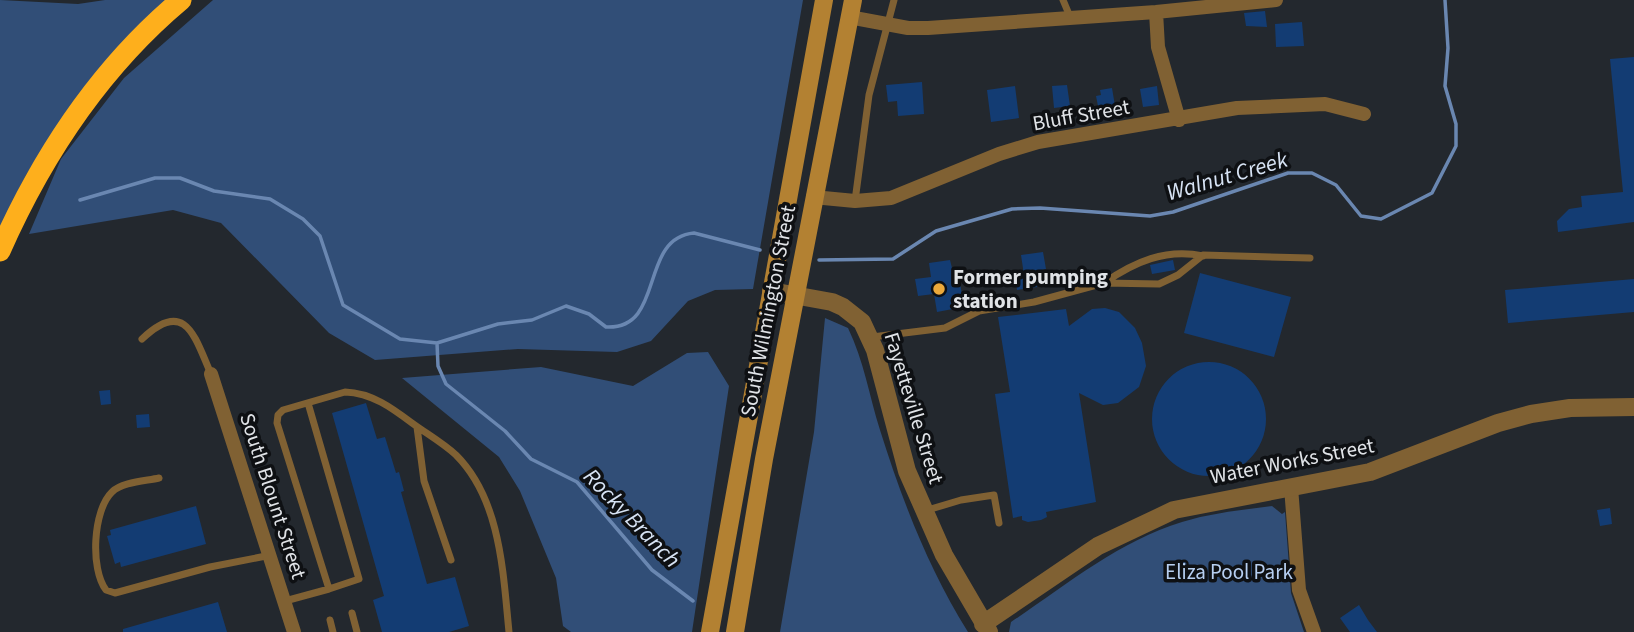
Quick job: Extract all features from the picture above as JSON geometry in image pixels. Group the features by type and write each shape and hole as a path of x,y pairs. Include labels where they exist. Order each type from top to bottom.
{"highway":[{"path":"0,251 22,202 73,117 140,38 181,0"}],"main road":[{"name":"South Wilmington Street","path":"710,632 824,0"},
{"path":"839,0 841,11 851,9"},
{"name":"South Wilmington Street","path":"735,632 813,197 851,9"}],"street":[{"path":"851,9 889,25 928,28 1071,19 1276,0"},
{"path":"1156,12 1158,47 1179,120"},
{"name":"Bluff Street","path":"813,197 855,201 891,198 999,154 1038,142 1237,108 1325,104 1364,114"},
{"name":"Fayetteville Street","path":"771,291 843,307 862,322 871,337 889,413 923,512 986,628"},
{"name":"South Blount Street","path":"211,374 294,632"},
{"name":"Water Works Street","path":"986,628 1098,546 1151,519 1197,503 1370,472 1515,418 1570,408 1634,407"},
{"path":"1291,487 1299,590 1314,632"}],"lane":[{"path":"855,201 868,103 894,0"},
{"path":"1063,0 1071,19"},
{"path":"1104,283 1123,269 1156,256 1185,252 1203,256 1237,254 1310,258"},
{"path":"871,337 945,328 979,311 1034,302 1104,283 1159,284 1178,275 1203,256"},
{"path":"142,340 160,323 175,322 188,327 195,333 211,374"},
{"path":"328,589 277,423 278,415 282,410 345,392 356,392 383,403 418,427 455,454 470,472 484,498 503,562 509,632"},
{"path":"285,601 359,579 308,403"},
{"path":"418,427 424,481 451,559"},
{"path":"159,478 118,487 109,496 93,544 106,590 115,593 210,567 271,555"},
{"path":"923,512 961,500 994,495 999,523"},
{"path":"352,613 357,632"},
{"path":"330,620 333,632"}],"green space":[{"path":"0,0 78,4 105,0 172,0 76,99 26,175 0,228"},
{"path":"213,0 803,0 753,289 715,290 688,301 651,341 617,352 518,349 375,360 329,333 221,223 173,210 29,234 61,159 124,78"},
{"path":"825,318 848,328 907,508 941,584 968,632 780,632 814,432"},
{"path":"708,352 729,386 692,632 571,632 563,626 556,578 520,491 499,457 402,378 541,367 633,386 687,353"},
{"name":"Eliza Pool Park","path":"1272,506 1282,514 1285,512 1291,593 1304,632 1009,632 1011,622 1114,552 1136,541 1193,519"}],"building":[{"path":"1265,11 1267,27 1246,26 1244,13"},
{"path":"1302,22 1304,46 1276,47 1275,24"},
{"path":"1634,57 1634,222 1558,232 1557,221 1569,209 1582,207 1581,196 1623,192 1610,59"},
{"path":"922,82 924,114 898,116 897,101 888,102 886,85"},
{"path":"1067,85 1070,106 1054,108 1052,86"},
{"path":"1015,86 1019,118 991,122 987,90"},
{"path":"1157,86 1159,105 1143,107 1140,89"},
{"path":"1112,88 1116,112 1099,111 1096,96 1101,95 1100,90"},
{"path":"1043,252 1046,269 1035,271 1037,287 1017,290 1015,276 1024,275 1021,255"},
{"name":"Former pumping station","path":"950,260 956,284 960,283 963,301 957,302 958,308 937,312 934,294 918,296 915,279 931,277 929,263"},
{"path":"1173,260 1175,270 1152,274 1150,265"},
{"path":"1200,273 1291,297 1274,357 1184,333"},
{"path":"1634,279 1634,312 1508,323 1505,290"},
{"path":"1105,308 1119,312 1135,328 1142,343 1146,366 1139,387 1118,403 1103,405 1079,393 1096,502 1046,512 1047,517 1041,520 1028,522 1022,520 1022,516 1013,518 995,394 1010,392 998,317 1066,309 1069,326 1092,309"},
{"path":"1209,362 1231,366 1241,371 1257,387 1262,397 1266,419 1262,441 1257,451 1241,467 1231,472 1209,476 1187,472 1177,467 1161,451 1156,441 1152,419 1156,397 1161,387 1177,371 1187,366"},
{"path":"110,390 111,404 101,405 99,391"},
{"path":"366,403 377,439 385,437 396,473 399,472 404,491 401,492 427,584 455,577 469,626 449,632 382,632 373,600 384,596 332,413"},
{"path":"149,414 150,427 137,428 136,415"},
{"path":"196,506 206,544 121,567 120,562 115,564 107,536 111,535 110,530"},
{"path":"1610,508 1612,524 1600,526 1597,510"},
{"path":"218,602 227,632 123,632 123,629"},
{"path":"1359,605 1377,632 1350,632 1340,618"}],"waterway":[{"name":"Walnut Creek","path":"819,260 893,259 936,231 1012,209 1040,208 1150,216 1173,212 1288,173 1312,173 1336,185 1361,216 1381,219 1432,193 1456,146 1456,124 1445,86 1448,48 1445,0"},
{"name":"Walnut Creek","path":"80,200 155,178 180,178 214,191 270,199 303,219 320,236 343,305 400,339 437,343 498,324 532,320 566,306 589,314 606,327 625,324 637,314 645,300 665,250 677,239 694,233 760,250"},
{"name":"Rocky Branch","path":"437,343 438,366 446,384 505,431 531,459 577,482 652,570 693,601"}],"place":[{"name":"Former pumping station","path":"939,289"}]}
